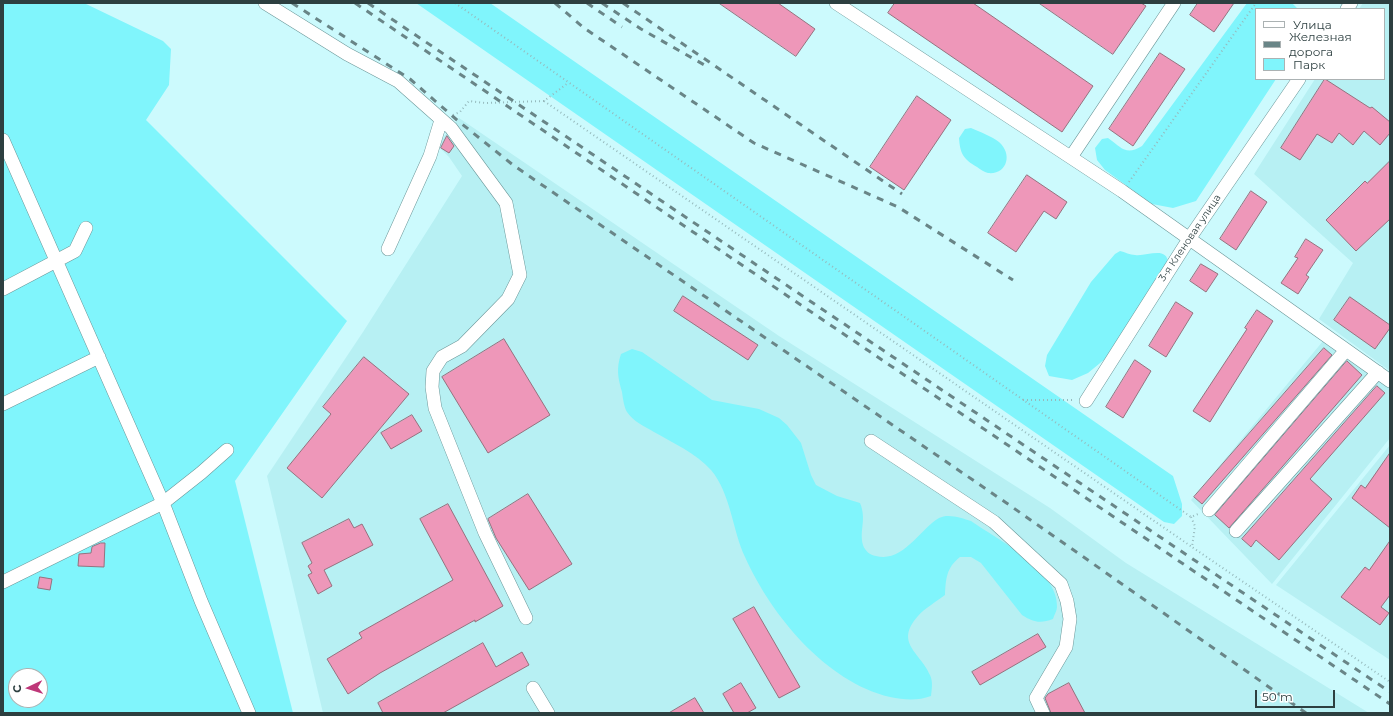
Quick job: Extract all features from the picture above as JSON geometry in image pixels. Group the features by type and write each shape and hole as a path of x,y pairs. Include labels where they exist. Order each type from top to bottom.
{"street":[{"path":"265,3 347,54 398,82 451,128 506,203 520,275 508,299 462,346 442,357 433,371 432,387 435,408 485,533 526,618"},
{"path":"836,3 1122,191 1390,381"},
{"path":"1071,157 1174,3"},
{"name":"3-я Кленовая улица","path":"1086,401 1189,239 1298,80"},
{"path":"388,249 430,156 441,120"},
{"path":"3,140 7,164 56,262 99,357 163,503 201,601 249,713"},
{"path":"3,289 75,251 86,228"},
{"path":"1209,510 1346,350"},
{"path":"3,404 99,357"},
{"path":"1236,531 1378,372"},
{"path":"871,441 994,522 1061,584 1067,601 1070,619 1066,647 1036,698 1043,713"},
{"path":"3,582 163,503 227,450"},
{"path":"533,688 548,713"}],"path":[{"path":"455,3 1191,517 1195,526 1192,547"},
{"path":"1122,191 1256,3"},
{"path":"441,120 460,112 469,101 485,103 544,101 549,99 568,83"},
{"path":"544,101 1390,682"},
{"path":"1023,400 1086,401"},
{"path":"1191,517 1209,510"}],"shaded area":[{"path":"1363,3 1390,3 1390,371 1319,319 1353,263 1254,174 1314,80 1385,80 1385,8 1360,8"},
{"path":"459,118 779,336 1050,508 1126,563 1369,713 323,713 267,476 363,332 462,176 449,157 437,145"},
{"path":"1323,341 1390,388 1390,438 1272,584 1191,500"},
{"path":"1390,445 1390,660 1276,585"}],"green space":[{"path":"3,3 84,3 163,41 171,49 169,85 146,120 347,321 235,481 293,713 3,713"},
{"path":"416,3 490,3 1173,476 1182,504 1182,516 1174,524 1164,522"},
{"path":"1247,3 1292,3 1297,8 1255,8 1255,80 1275,80 1196,201 1173,208 1152,204 1105,170 1097,160 1095,148 1102,139 1108,138 1124,150 1137,149 1142,146"},
{"path":"971,128 993,138 1003,147 1007,158 1004,167 1000,171 995,173 985,172 965,158 961,152 959,138 965,129"},
{"path":"1120,251 1131,255 1160,253 1167,258 1168,264 1105,359 1088,373 1072,380 1049,376 1045,366 1047,355 1091,282 1115,254"},
{"path":"632,349 642,352 712,400 759,409 779,418 787,425 801,443 811,475 816,485 837,496 860,503 863,515 862,540 866,551 870,554 886,557 895,555 903,550 939,518 955,516 971,521 1024,557 1038,569 1048,581 1055,594 1057,610 1053,619 1037,622 1022,615 981,563 971,557 960,557 955,561 949,570 946,579 945,595 918,616 911,625 908,633 911,647 930,675 932,685 931,696 911,700 890,697 866,689 844,677 803,643 785,623 770,601 756,579 745,557 723,490 718,479 711,470 691,453 639,424 627,412 619,382 618,369 621,354"}],"building":[{"path":"719,3 778,3 815,29 796,56"},
{"path":"895,3 973,3 1093,86 1062,132 888,13"},
{"path":"1039,3 1141,3 1146,6 1113,54"},
{"path":"1198,3 1234,3 1214,32 1190,15"},
{"path":"1160,53 1185,69 1133,146 1109,129"},
{"path":"1324,80 1370,108 1372,107 1390,122 1390,133 1380,145 1364,131 1353,145 1339,133 1332,143 1317,134 1300,160 1281,148"},
{"path":"917,96 951,120 904,190 870,167"},
{"path":"447,136 454,146 449,153 441,148"},
{"path":"1390,161 1390,219 1356,251 1326,220 1365,181 1367,183"},
{"path":"1027,175 1067,202 1056,219 1044,211 1016,252 988,233"},
{"path":"1251,191 1267,202 1236,250 1220,239"},
{"path":"1306,239 1323,250 1306,275 1309,277 1298,294 1281,283 1298,258 1295,257"},
{"path":"1201,264 1218,274 1206,292 1190,281"},
{"path":"683,296 758,345 748,360 674,311"},
{"path":"1350,297 1390,325 1390,328 1375,349 1334,320"},
{"path":"1176,302 1193,313 1166,357 1149,346"},
{"path":"1257,310 1273,321 1210,422 1193,411 1247,329 1245,328"},
{"path":"504,339 550,415 488,453 442,377"},
{"path":"1324,348 1332,355 1202,504 1194,497"},
{"path":"364,357 409,394 322,498 287,468 331,414 323,407"},
{"path":"1135,360 1151,371 1123,418 1106,407"},
{"path":"1347,361 1362,375 1229,528 1215,515"},
{"path":"1377,386 1385,393 1310,479 1332,499 1279,560 1256,540 1251,547 1242,539"},
{"path":"412,415 422,431 391,449 381,433"},
{"path":"1390,453 1390,528 1352,498 1361,485 1365,488"},
{"path":"528,494 572,564 529,590 496,538 488,519"},
{"path":"448,504 503,606 380,673 348,694 327,659 362,638 359,633 453,580 420,519"},
{"path":"349,519 354,528 362,524 373,545 324,570 332,586 318,594 308,575 312,573 308,566 312,563 302,543"},
{"path":"1390,541 1390,595 1381,607 1389,613 1380,625 1341,597 1365,567 1369,570"},
{"path":"105,543 104,567 78,566 79,554 91,553 92,547"},
{"path":"40,577 52,579 50,590 38,588"},
{"path":"754,607 800,687 779,698 733,619"},
{"path":"1038,634 1046,647 980,685 972,672"},
{"path":"483,643 496,667 522,652 529,665 443,713 383,713 378,703"},
{"path":"741,683 756,708 747,713 734,713 723,694"},
{"path":"1069,683 1085,713 1051,713 1045,698 1048,694"},
{"path":"695,698 704,713 669,713"}],"railway":[{"path":"292,3 410,79 457,120 513,165 1005,502 1306,713"},
{"path":"355,3 1390,704"},
{"path":"368,3 1390,692"},
{"path":"555,3 584,28 754,143 898,207 1013,280"},
{"path":"587,3 622,27"},
{"path":"602,3 641,29 708,67"},
{"path":"623,3 902,194"}]}
